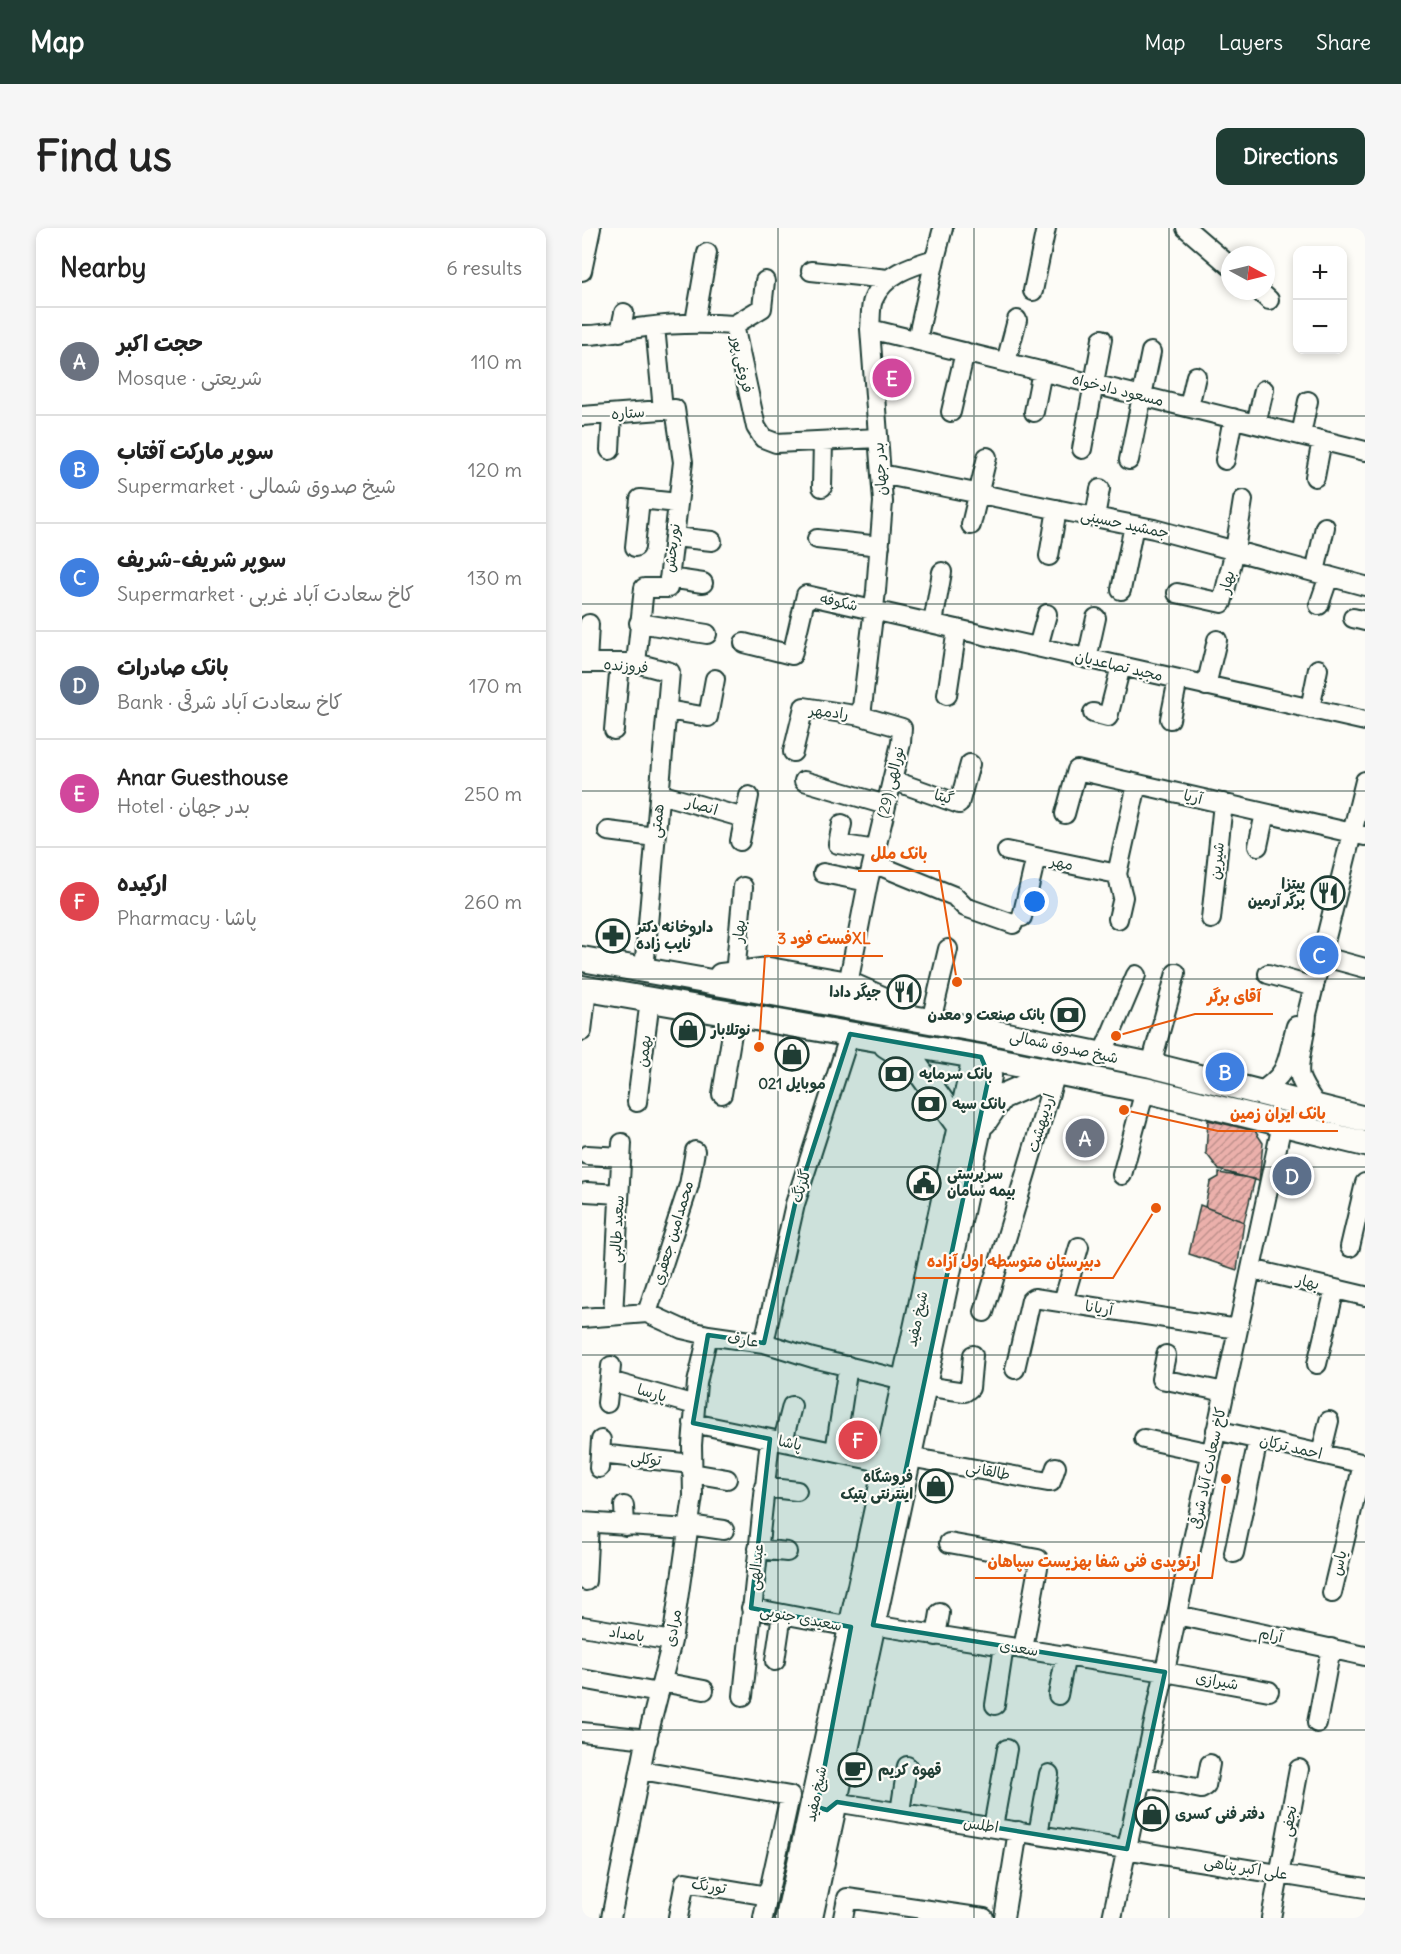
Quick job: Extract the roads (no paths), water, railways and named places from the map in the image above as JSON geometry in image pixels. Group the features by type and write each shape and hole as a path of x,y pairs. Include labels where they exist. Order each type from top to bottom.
{"main road":[{"name":"شیخ صدوق شمالی","path":"590,961 987,1031 1151,1065 1365,1119"},
{"path":"587,989 602,979 601,969 590,961"},
{"path":"695,979 769,970 848,984 931,1021"},
{"name":"شیخ صدوق شمالی","path":"587,989 981,1057 1145,1090 1365,1144"},
{"name":"شیخ مفید","path":"788,1918 828,1802 862,1626 969,1127 972,1066 981,1057 987,1031"},
{"path":"876,1038 913,1062 969,1127 1001,1097 1056,1073"},
{"name":"شیخ مفید","path":"810,1918 816,1842"}],"street":[{"path":"582,271 591,228"},
{"path":"917,340 943,228"},
{"path":"1033,291 1046,228"},
{"path":"1186,228 1221,258"},
{"path":"695,322 707,253"},
{"path":"812,271 888,279 909,267 936,259"},
{"name":"بدر جهان","path":"874,609 883,502 870,329 872,300 888,279"},
{"path":"734,325 762,308 765,281"},
{"path":"620,332 624,313"},
{"path":"1006,362 1017,320"},
{"name":"فروغی پور","path":"582,336 695,322 734,325 756,427 763,438 776,443 878,438"},
{"name":"نوربخش","path":"614,730 639,623 644,588 668,588 683,462 669,410 655,326"},
{"name":"مسعود دادخواه","path":"870,329 1365,451"},
{"path":"1082,449 1102,339"},
{"path":"951,412 965,352"},
{"path":"1129,460 1151,352"},
{"path":"1034,412 1042,371"},
{"path":"1189,407 1196,376"},
{"path":"1256,424 1264,390"},
{"path":"1301,435 1308,401"},
{"name":"ستاره","path":"582,416 669,410"},
{"path":"610,450 612,414"},
{"path":"1224,460 1233,418"},
{"path":"1315,477 1322,440"},
{"path":"822,487 823,441"},
{"path":"971,525 987,457"},
{"name":"جمشید حسینی","path":"881,474 1134,525 1365,586"},
{"path":"1095,517 1100,489"},
{"path":"635,547 640,499 678,502"},
{"path":"1234,550 1243,500"},
{"path":"1049,556 1057,509"},
{"path":"1121,590 1134,525"},
{"path":"1319,604 1325,527"},
{"path":"674,537 712,541"},
{"path":"817,539 880,546"},
{"name":"بهار","path":"1177,593 1222,603 1234,550"},
{"path":"933,623 942,572"},
{"path":"669,578 703,583"},
{"name":"شکوفه","path":"744,643 792,655 806,595 874,609"},
{"path":"861,716 874,609"},
{"name":"مجید تصاعدیان","path":"874,609 1365,722"},
{"path":"1038,647 1047,614"},
{"path":"1087,658 1096,618"},
{"path":"639,623 707,634"},
{"path":"585,663 589,624"},
{"path":"947,695 957,629"},
{"path":"1206,686 1217,640"},
{"name":"فروزنده","path":"585,663 628,663 670,672"},
{"path":"1093,713 1108,717 1121,666"},
{"path":"1310,709 1318,669"},
{"name":"همتی","path":"644,970 670,672"},
{"path":"667,710 708,717 714,679"},
{"path":"1170,719 1178,679"},
{"name":"رادمهر","path":"793,752 804,707 861,716"},
{"name":"نورالهی (29)","path":"848,984 868,882 901,743 902,728 861,716"},
{"name":"گیتا","path":"892,780 959,804 970,764"},
{"name":"آریا","path":"1065,814 1077,770 1359,834"},
{"path":"804,781 886,805"},
{"path":"1317,1106 1301,1080 1299,1072 1307,1014 1321,956 1359,834 1365,782"},
{"path":"1118,919 1123,897 1116,874 1137,784"},
{"name":"انصار","path":"660,794 744,818"},
{"path":"740,841 749,796"},
{"name":"شیرین","path":"1211,919 1223,803"},
{"path":"1258,846 1265,813"},
{"path":"842,824 838,844 874,856 954,896 965,907 1018,920 1036,857"},
{"path":"609,831 655,837"},
{"name":"مهر","path":"1007,851 1116,874"},
{"path":"823,873 868,882"},
{"name":"بهار","path":"735,975 743,887"},
{"path":"931,1021 948,949"},
{"path":"1321,956 1365,968"},
{"path":"1151,1065 1176,973"},
{"path":"1268,974 1314,987"},
{"path":"1102,1055 1137,975"},
{"path":"582,1030 587,989"},
{"name":"بهمن","path":"637,1102 650,1000"},
{"path":"722,1094 735,1014"},
{"path":"1260,1092 1284,1071 1298,1020 1307,1014"},
{"name":"گلرنگ","path":"764,1343 795,1204 850,1034"},
{"name":"اردیبهشت","path":"984,1312 1056,1073"},
{"path":"1122,1175 1145,1090"},
{"name":"کاخ سعادت آباد شرقی","path":"1112,1918 1282,1124"},
{"name":"سعید طالبی","path":"587,1155 621,1150 613,1316"},
{"name":"محمدامین جعفری","path":"647,1313 689,1185 695,1151"},
{"path":"1350,1247 1365,1183"},
{"path":"586,1192 619,1194"},
{"path":"1063,1302 1079,1247"},
{"name":"بهار","path":"1251,1269 1365,1296"},
{"path":"1317,1364 1335,1289"},
{"name":"آریانا","path":"1015,1369 1031,1300 1037,1298 1238,1329"},
{"name":"عارف","path":"582,1318 647,1313 682,1329 764,1343 813,1358 914,1383 965,1392 970,1388 973,1355"},
{"name":"مرادی","path":"611,1918 648,1738 672,1641 693,1496 692,1469 697,1383 708,1335"},
{"path":"1166,1355 1161,1379 1225,1392"},
{"path":"835,1452 848,1366"},
{"name":"پارسا","path":"608,1403 610,1373 694,1414"},
{"path":"777,1440 792,1406"},
{"name":"پاشا","path":"694,1414 777,1440 835,1452 897,1460"},
{"path":"1321,1454 1329,1421"},
{"name":"احمد ترکان","path":"1216,1431 1364,1464"},
{"path":"1144,1439 1211,1453"},
{"name":"عبدالهی","path":"743,1696 764,1487 777,1440"},
{"path":"1234,1553 1258,1440"},
{"name":"توکلی","path":"600,1454 692,1469 727,1479"},
{"name":"طالقانی","path":"897,1460 1048,1482 1052,1482 1056,1467"},
{"name":"یاس","path":"1332,1593 1364,1464"},
{"path":"764,1487 796,1491"},
{"path":"624,1506 626,1526"},
{"path":"586,1581 586,1522 724,1530"},
{"path":"949,1543 1038,1559 1023,1649"},
{"path":"758,1549 787,1552"},
{"name":"سعیدی جنوبی","path":"752,1608 862,1626"},
{"path":"936,1635 940,1613"},
{"path":"775,1661 782,1614"},
{"name":"آرام","path":"1177,1615 1365,1656"},
{"name":"بامداد","path":"582,1626 672,1641"},
{"name":"سعدی","path":"862,1626 936,1635 1165,1672"},
{"path":"995,1705 1004,1646"},
{"path":"1317,1723 1331,1648"},
{"path":"1058,1695 1066,1656"},
{"name":"شیرازی","path":"1165,1672 1238,1694 1269,1690"},
{"path":"582,1679 704,1690"},
{"path":"582,1732 648,1738"},
{"path":"993,1827 1007,1749"},
{"path":"1142,1777 1201,1789 1206,1786 1210,1764"},
{"path":"900,1812 907,1767"},
{"name":"نجفی","path":"1271,1918 1299,1769"},
{"path":"641,1770 790,1796 763,1918"},
{"path":"1038,1834 1048,1774"},
{"name":"اطلس","path":"828,1802 1127,1849"},
{"path":"1004,1918 1018,1831"},
{"name":"علی اکبر پناهی","path":"1127,1849 1365,1888"},
{"name":"تورنگ","path":"678,1917 685,1882 768,1896"},
{"path":"843,1918 847,1898 974,1917"}],"place":[{"name":"Anar Guesthouse","path":"892,378"},
{"name":"پيتزا برگر آرمين","path":"1328,893"},
{"name":"داروخانه دکتر نایب زاده","path":"613,936"},
{"name":"سوپر شریف-شریف","path":"1319,955"},
{"name":"بانک ملل","path":"957,982"},
{"name":"جیگر دادا","path":"904,992"},
{"name":"بانک صنعت و معدن","path":"1068,1015"},
{"name":"نوتلابار","path":"688,1030"},
{"name":"آقاى برگر","path":"1116,1036"},
{"name":"فست فود 3XL","path":"759,1047"},
{"name":"موبایل 021","path":"792,1054"},
{"name":"سوپر مارکت آفتاب","path":"1225,1072"},
{"name":"بانک سرمایه","path":"896,1074"},
{"name":"بانک سپه","path":"929,1104"},
{"name":"بانک ایران زمین","path":"1124,1110"},
{"name":"حجت اکبر","path":"1085,1138"},
{"name":"بانک صادرات","path":"1292,1176"},
{"name":"سرپرستی بیمه سامان","path":"924,1183"},
{"name":"دبیرستان متوسطه اول آزاده","path":"1156,1208"},
{"name":"ارکیده","path":"858,1440"},
{"name":"ارتوپدی فنی شفا بهزیست سپاهان","path":"1226,1479"},
{"name":"فروشگاه اینترنتی پتیک","path":"936,1486"},
{"name":"قهوه کریم","path":"855,1770"},
{"name":"دفتر فنی کسری","path":"1152,1814"}]}
